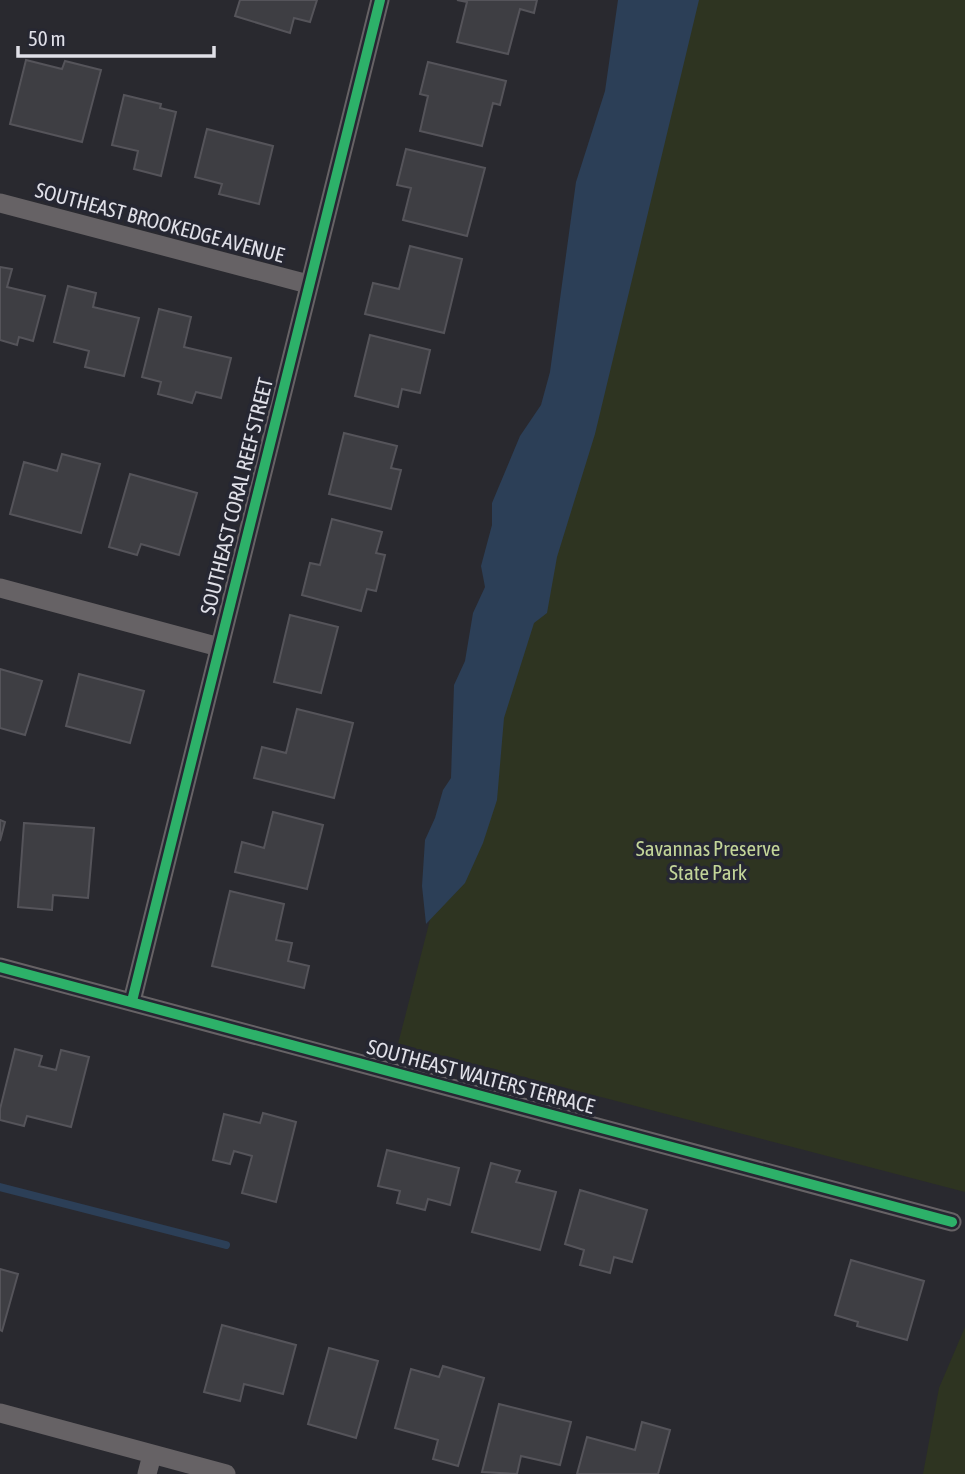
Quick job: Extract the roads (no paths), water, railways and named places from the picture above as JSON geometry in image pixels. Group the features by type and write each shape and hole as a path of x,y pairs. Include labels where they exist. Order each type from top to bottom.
{"street":[{"name":"SOUTHEAST CORAL REEF STREET","path":"132,1002 380,0"},
{"name":"SOUTHEAST BROOKEDGE AVENUE","path":"0,203 308,284"},
{"path":"0,588 219,647"},
{"name":"SOUTHEAST WALTERS TERRACE","path":"0,967 952,1222"},
{"path":"0,1413 150,1464 226,1474"}],"water":[{"path":"618,0 699,0 595,434 557,557 547,613 534,623 504,718 497,800 483,843 465,883 426,924 422,886 425,840 443,790 451,778 454,685 465,661 473,613 485,587 481,566 492,525 492,503 520,436 541,405 550,372 576,182 605,91"}],"waterway":[{"path":"0,1187 226,1245"}],"park label":[{"name":"Savannas Preserve State Park","path":"708,860"}]}
